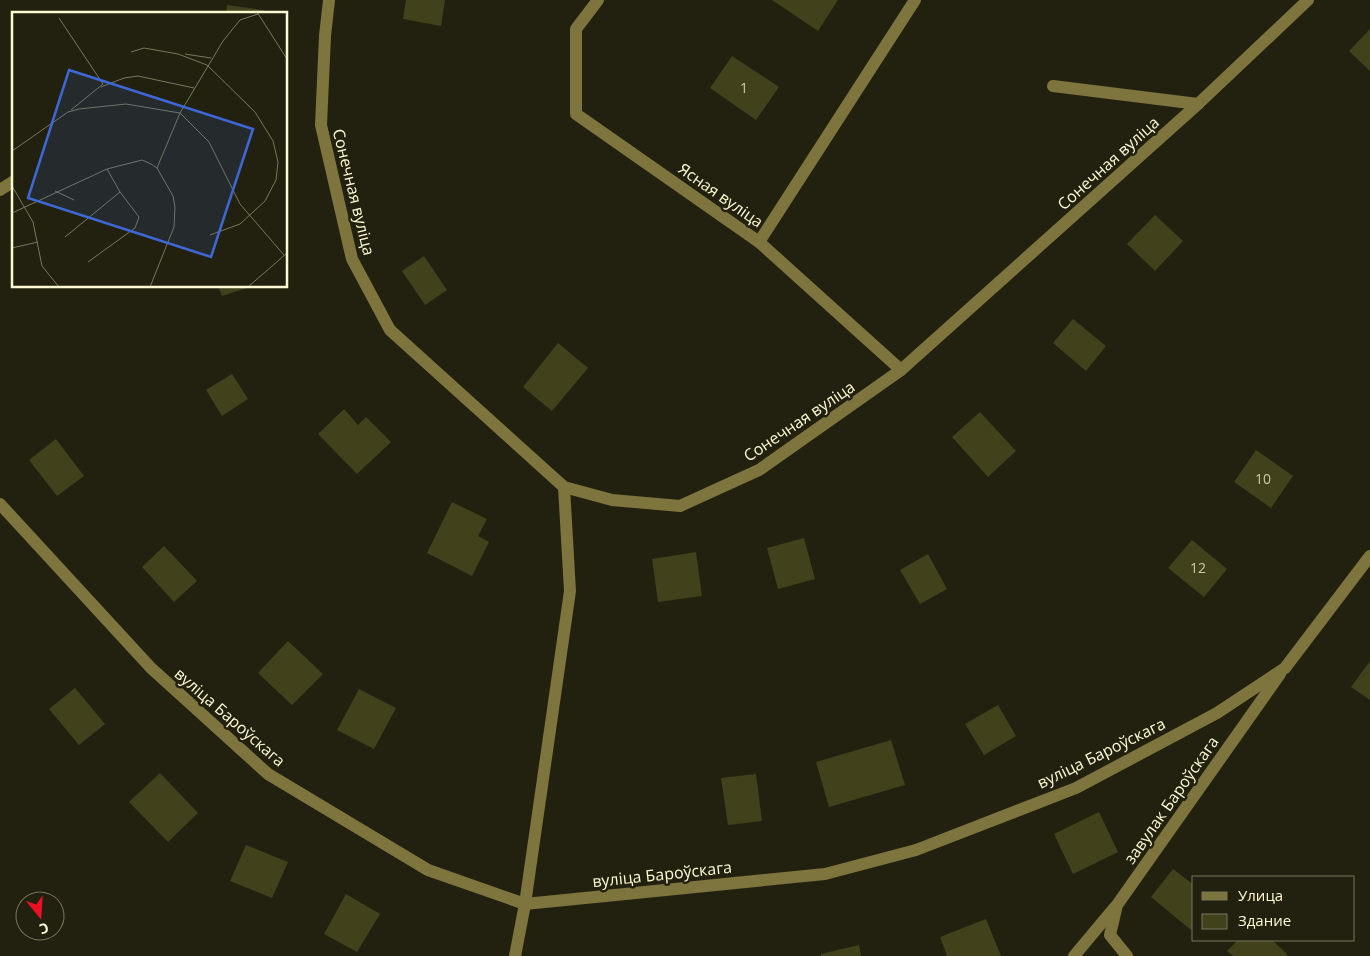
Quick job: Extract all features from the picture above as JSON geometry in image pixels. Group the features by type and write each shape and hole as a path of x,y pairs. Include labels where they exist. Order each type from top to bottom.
{"street":[{"name":"Сонечная вуліца","path":"329,0 324,36 321,124 352,260 390,330 564,486 612,500 680,506 759,470 901,370 1198,104 1308,0"},
{"name":"Ясная вуліца","path":"598,0 576,29 576,114 759,242 915,0"},
{"path":"1053,86 1198,104"},
{"path":"0,190 12,182"},
{"path":"759,242 901,370"},
{"path":"515,956 526,904 570,591 564,486"},
{"name":"вуліца Бароўскага","path":"0,504 151,668 268,774 428,870 526,904 825,874 916,850 1076,788 1217,713 1285,668 1370,556"},
{"name":"завулак Бароўскага","path":"1127,956 1110,935 1117,905 1285,668"},
{"path":"1074,956 1117,905"}],"building":[{"path":"406,0 445,0 441,26 403,19"},
{"path":"772,0 838,0 818,31"},
{"path":"227,5 264,10 264,12 226,12"},
{"path":"1370,29 1370,71 1349,51"},
{"path":"732,56 779,87 756,120 710,88"},
{"path":"1155,215 1183,241 1155,271 1127,244"},
{"path":"424,256 447,290 425,305 402,271"},
{"path":"219,288 247,288 222,296"},
{"path":"1073,319 1106,346 1086,371 1053,343"},
{"path":"558,343 588,368 552,411 523,387"},
{"path":"232,374 248,399 222,416 206,390"},
{"path":"344,409 358,425 366,417 391,442 357,474 318,434"},
{"path":"980,412 1016,451 988,477 952,437"},
{"path":"56,439 84,476 57,496 29,460"},
{"path":"1256,450 1293,476 1271,508 1234,482"},
{"path":"452,502 487,519 478,536 489,542 472,576 427,553"},
{"path":"804,538 815,579 778,589 767,548"},
{"path":"1192,540 1227,569 1204,597 1168,568"},
{"path":"164,546 197,581 174,602 142,567"},
{"path":"696,552 702,596 658,602 652,559"},
{"path":"928,554 947,589 920,604 900,570"},
{"path":"288,641 323,674 292,705 258,673"},
{"path":"1370,661 1370,700 1351,687"},
{"path":"75,688 105,724 79,745 49,709"},
{"path":"359,689 396,708 374,749 337,730"},
{"path":"998,705 1016,736 984,755 965,724"},
{"path":"891,740 905,785 829,807 816,762"},
{"path":"160,773 198,813 168,842 129,802"},
{"path":"756,774 762,821 728,825 721,778"},
{"path":"1099,812 1118,852 1073,874 1054,834"},
{"path":"246,845 288,862 272,898 230,881"},
{"path":"1173,869 1192,883 1191,930 1151,897"},
{"path":"346,894 380,914 357,952 324,934"},
{"path":"986,919 1001,956 947,956 940,937"},
{"path":"1237,941 1273,941 1287,954 1286,956 1233,956 1227,951"},
{"path":"859,945 861,956 821,956 821,954"}]}
